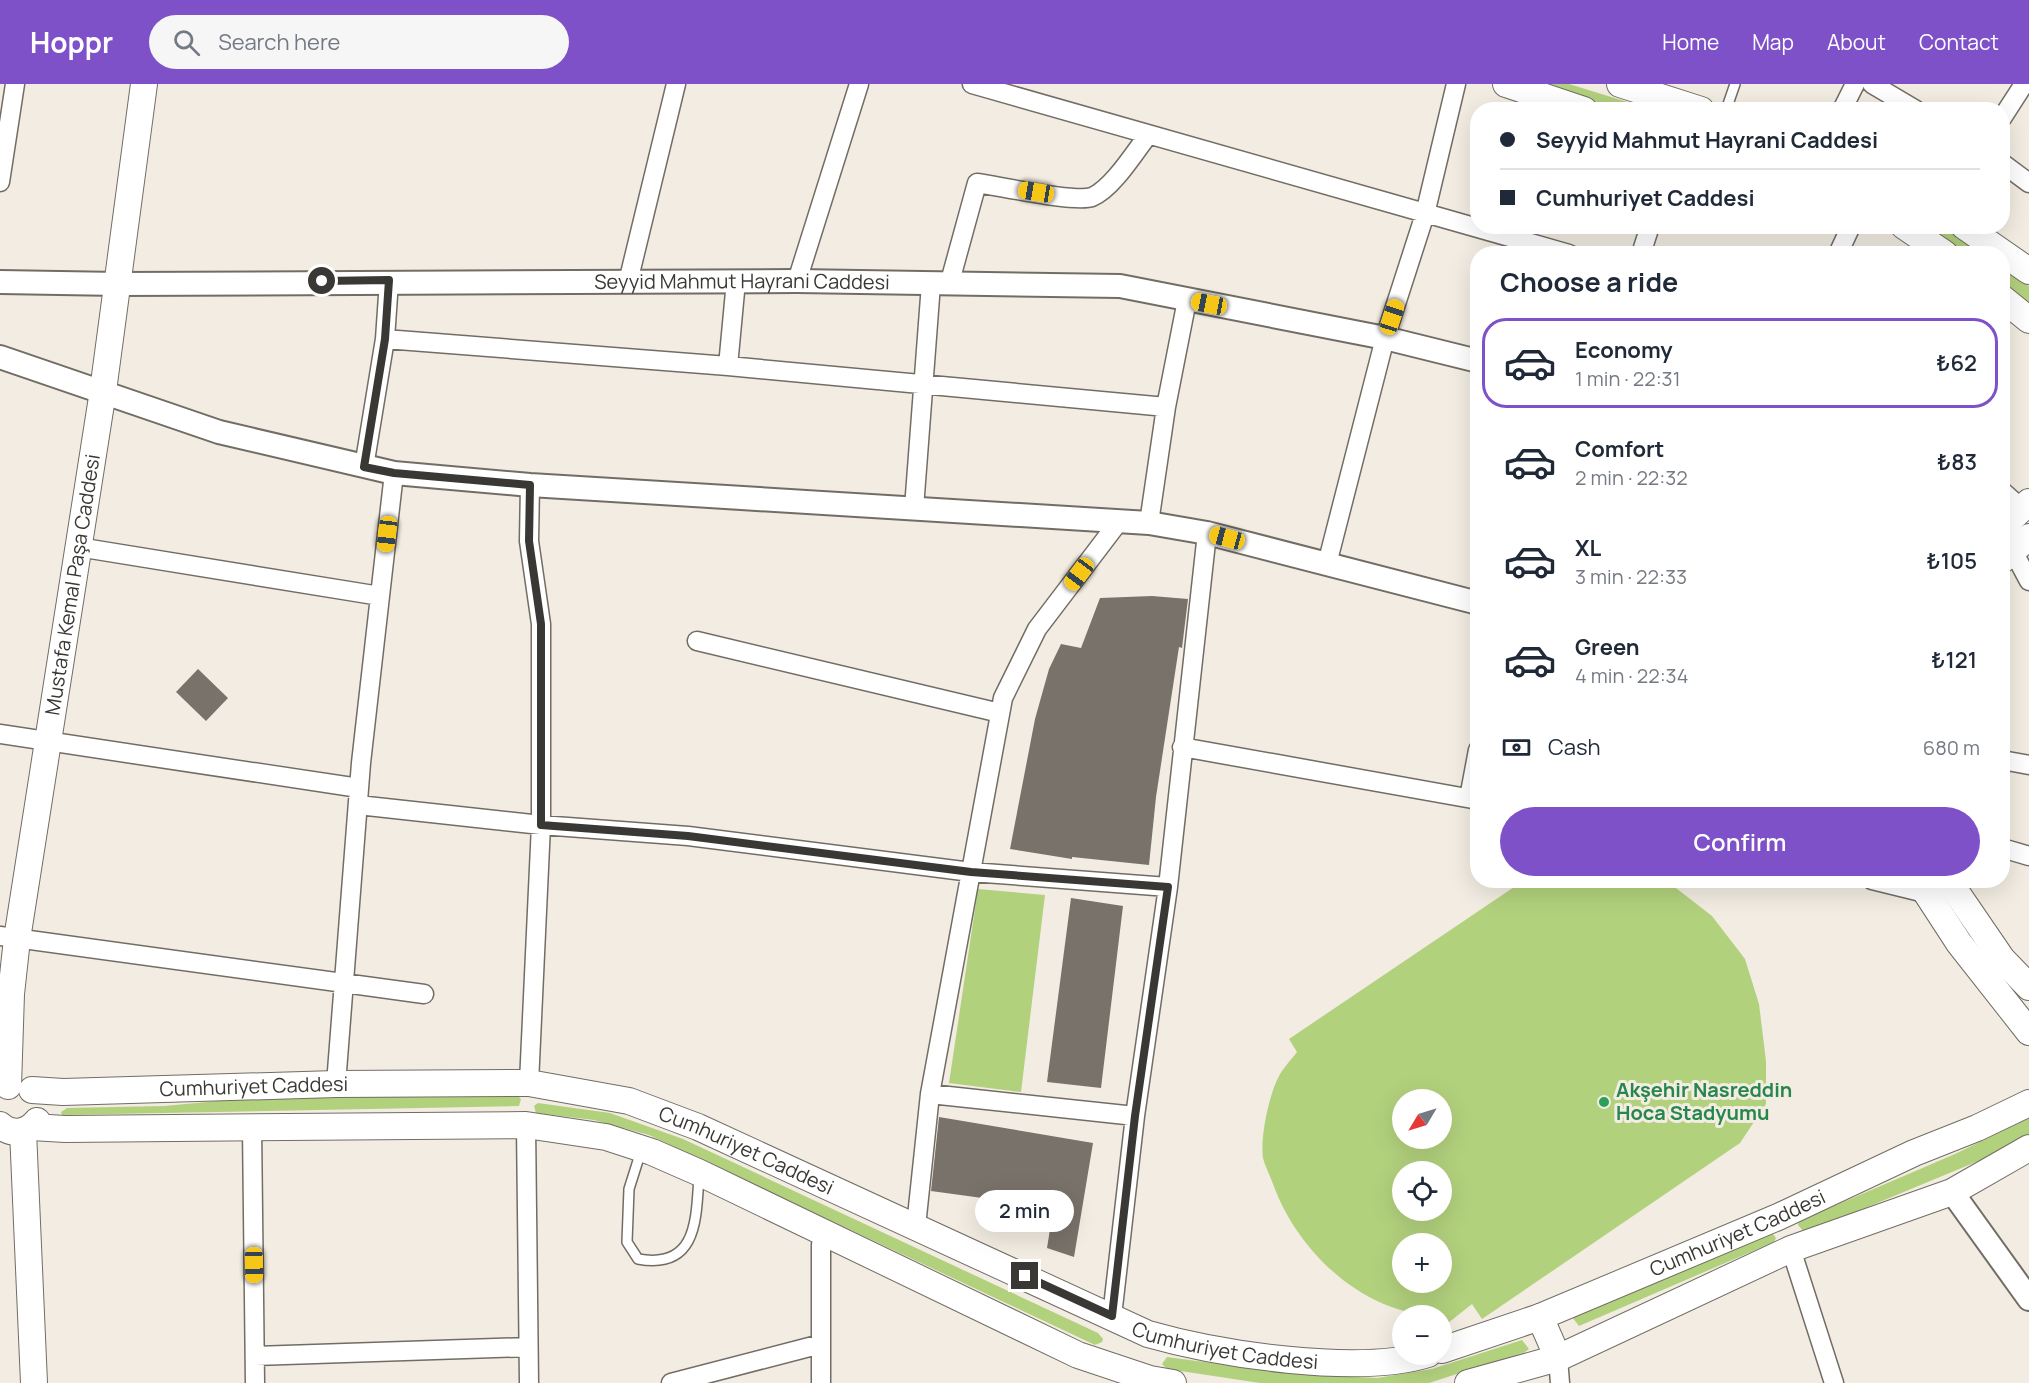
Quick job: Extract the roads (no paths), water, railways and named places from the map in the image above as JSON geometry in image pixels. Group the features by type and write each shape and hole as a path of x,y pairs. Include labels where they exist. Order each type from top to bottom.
{"main road":[{"name":"Mustafa Kemal Paşa Caddesi","path":"9,1088 11,994 8,937 46,740 103,391 144,84"},
{"path":"1506,84 1560,102"},
{"path":"1620,84 1676,102"},
{"path":"1916,234 1933,246"},
{"path":"1976,234 1993,246"},
{"path":"2010,258 2029,271"},
{"path":"2010,305 2029,320"},
{"path":"2010,519 2025,505"},
{"path":"1922,888 1983,975 2029,1032"},
{"path":"1953,888 2002,959 2029,987"},
{"path":"526,1125 529,1083"},
{"name":"Cumhuriyet Caddesi","path":"9,1088 63,1092 336,1084 529,1083 602,1094 659,1111 916,1226 1112,1316 1136,1330 1174,1341 1211,1348 1306,1360 1392,1360"},
{"path":"9,1088 40,1105 39,1117 12,1128 34,1383"},
{"name":"Cumhuriyet Caddesi","path":"1452,1347 1540,1317 1778,1217 1914,1153 1977,1128 2029,1103"},
{"name":"Cumhuriyet Caddesi","path":"12,1128 526,1125 606,1137 642,1149 699,1173 1078,1355 1142,1379"},
{"name":"Cumhuriyet Caddesi","path":"1468,1383 1558,1358 1791,1250 1952,1192 2029,1148"},
{"path":"1778,1217 1791,1250"},
{"path":"1540,1317 1558,1358"},
{"path":"1136,1330 1142,1379"}],"street":[{"path":"0,182 15,84"},
{"path":"628,282 676,84"},
{"path":"797,281 859,84"},
{"path":"972,84 1470,226"},
{"path":"1328,564 1385,338 1425,214 1456,84"},
{"path":"1846,102 1856,84"},
{"path":"1872,84 1902,102"},
{"path":"2010,106 2024,84"},
{"path":"914,508 925,383 940,284 977,183 1075,198 1092,197 1111,182 1148,135"},
{"path":"2010,169 2029,183"},
{"path":"1497,234 1540,246"},
{"path":"364,467 385,339 389,280"},
{"name":"Seyyid Mahmut Hayrani Caddesi","path":"0,282 119,284 389,280 797,281 1120,286 1167,293 1187,300 1385,338 1470,359"},
{"path":"728,366 736,281"},
{"path":"1149,523 1166,407 1187,300"},
{"path":"385,339 925,383 1166,407"},
{"path":"0,357 219,432 394,473 530,485 1149,523 1207,533 1470,601"},
{"path":"336,1084 358,796 394,473"},
{"path":"529,1083 541,825 541,624 529,541 530,485"},
{"path":"2010,496 2025,505"},
{"path":"916,1226 930,1094 1003,698 1037,629 1120,520"},
{"path":"1112,1316 1135,1116 1168,887 1207,533"},
{"path":"78,547 380,596"},
{"path":"2015,549 2029,580"},
{"path":"697,642 1000,713"},
{"path":"0,734 541,825 688,836 971,872 1168,887"},
{"path":"1182,747 1470,798"},
{"path":"2010,761 2029,765"},
{"path":"2010,850 2029,856"},
{"path":"8,937 344,985 424,994"},
{"path":"930,1094 1135,1116"},
{"path":"526,1125 529,1383"},
{"path":"252,1127 255,1383"},
{"path":"1952,1192 2029,1299"},
{"path":"821,1383 821,1245 824,1232"},
{"path":"1791,1250 1834,1383"},
{"path":"671,1383 821,1344"},
{"path":"255,1356 528,1347"},
{"path":"1558,1358 1560,1383"}],"lane":[{"path":"1729,102 1735,84"},
{"path":"642,1149 629,1189 627,1242 638,1259 654,1262 676,1254 690,1242 696,1224 699,1173"}],"place":[{"name":"Akşehir Nasreddin Hoca Stadyumu","path":"1604,1102"}]}
